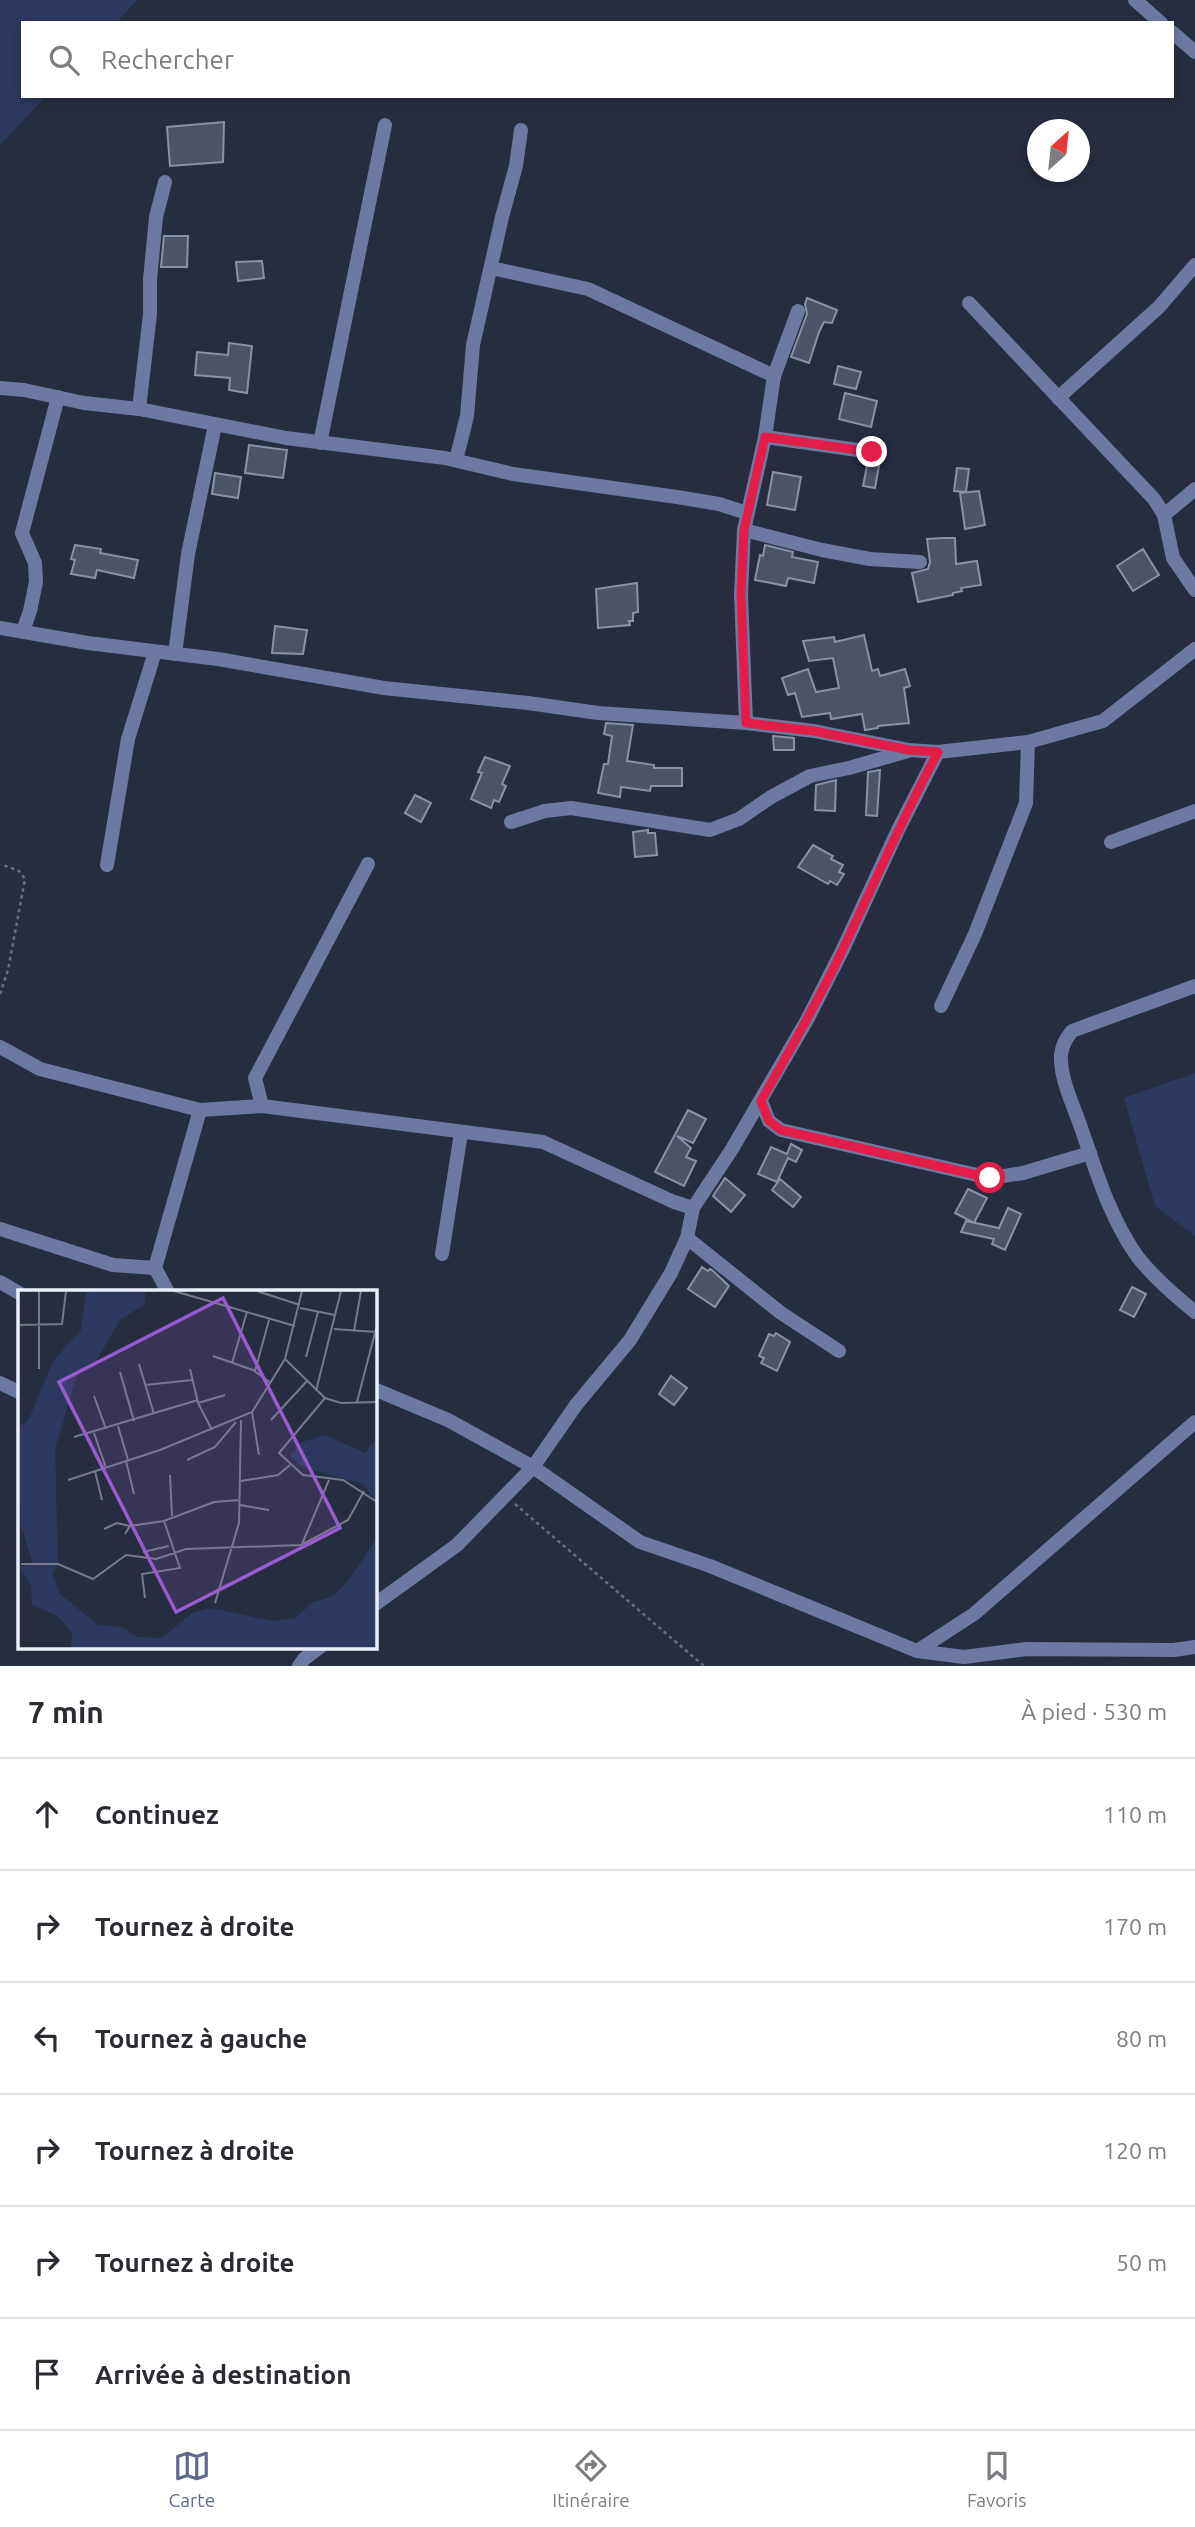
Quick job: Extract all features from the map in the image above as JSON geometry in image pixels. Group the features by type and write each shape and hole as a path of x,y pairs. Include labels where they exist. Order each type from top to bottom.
{"street":[{"path":"1135,0 1159,21"},
{"path":"1174,34 1195,52"},
{"path":"320,443 385,125"},
{"path":"456,460 467,415 473,345 516,166 521,130"},
{"path":"139,409 150,314 156,217 165,182"},
{"path":"1058,398 1159,307 1195,265"},
{"path":"491,268 588,289 774,376"},
{"path":"969,303 1154,499 1164,515 1173,558 1195,590"},
{"path":"746,723 741,594 744,530 765,437 774,376 798,310"},
{"path":"0,388 139,409 320,443 456,460 513,474 719,505 747,513"},
{"path":"23,631 36,582 35,563 22,533 58,397"},
{"path":"175,654 188,554 215,425"},
{"path":"765,437 872,452"},
{"path":"1164,515 1195,489"},
{"path":"744,530 870,559 920,562"},
{"path":"0,628 218,659 384,688 598,713 746,723 814,731 909,750 938,752 1028,742 1103,721 1195,649"},
{"path":"107,865 128,739 155,652"},
{"path":"941,1006 975,934 1026,803 1028,742"},
{"path":"511,822 545,810 571,808 710,830 740,819 771,797 810,776 849,768 909,750"},
{"path":"376,1604 457,1545 533,1467 576,1405 630,1340 671,1273 687,1238 694,1208 761,1101 807,1020 938,752"},
{"path":"1111,842 1195,811"},
{"path":"262,1106 255,1078 368,864"},
{"path":"1195,986 1072,1031 1064,1042 1061,1056 1065,1082 1121,1228 1136,1254 1161,1282 1195,1312"},
{"path":"0,1047 40,1069 200,1110 262,1106 543,1142 674,1202 694,1208"},
{"path":"761,1101 769,1121 781,1130 990,1178 1023,1173 1090,1153"},
{"path":"166,1290 155,1268 200,1110"},
{"path":"442,1254 461,1133"},
{"path":"0,1229 113,1265 155,1268"},
{"path":"687,1238 781,1313 839,1351"},
{"path":"0,1282 18,1292"},
{"path":"0,1383 18,1392"},
{"path":"376,1390 448,1420 533,1467 640,1542 710,1566 917,1651 964,1657 1027,1649 1174,1650 1195,1647"},
{"path":"917,1651 974,1614 1195,1422"},
{"path":"299,1666 319,1648"}],"path":[{"path":"0,994 8,970 25,879 19,872 1,864"},
{"path":"505,1496 704,1666"}],"shaded area":[{"path":"0,0 137,0 118,21 21,21 21,98 44,98 0,145"},
{"path":"1195,1073 1195,1236 1155,1206 1124,1098"}],"building":[{"path":"224,122 223,162 170,166 167,127"},
{"path":"164,236 188,236 187,267 161,267"},
{"path":"262,261 264,278 238,281 236,262"},
{"path":"807,298 837,310 832,323 824,322 809,363 791,357 807,314"},
{"path":"229,343 252,346 247,393 229,390 230,378 195,375 197,352 228,355"},
{"path":"838,366 861,372 856,389 834,384"},
{"path":"845,393 877,401 871,427 839,419"},
{"path":"249,445 287,450 283,478 245,473"},
{"path":"881,455 875,488 863,486 868,461 876,461"},
{"path":"957,468 969,469 966,492 954,491"},
{"path":"773,472 801,477 795,510 767,505"},
{"path":"215,473 241,477 238,498 212,494"},
{"path":"979,491 985,525 965,529 960,493"},
{"path":"955,538 956,564 977,561 981,585 961,588 962,591 953,595 918,602 912,573 928,569 930,562 927,539"},
{"path":"75,545 101,549 100,553 138,560 134,578 97,570 95,578 71,574"},
{"path":"765,545 793,552 792,557 818,562 814,583 788,578 786,586 755,580"},
{"path":"1143,549 1159,575 1133,591 1117,566"},
{"path":"637,583 638,612 633,613 630,625 598,628 596,589"},
{"path":"275,626 307,630 303,654 272,653"},
{"path":"864,635 872,671 878,669 880,676 905,669 910,686 904,688 909,723 865,730 862,714 831,719 830,713 802,717 795,693 788,695 782,678 808,669 816,692 839,688 833,658 809,661 803,641 834,637 835,642"},
{"path":"606,723 633,725 627,761 654,765 654,768 682,768 682,786 651,786 650,791 621,787 620,797 598,793 604,764 608,764 612,736 604,734"},
{"path":"773,736 794,738 794,750 774,750"},
{"path":"485,757 510,766 502,784 506,786 499,802 494,800 491,808 471,799 482,773 478,772"},
{"path":"880,770 877,816 866,815 868,772"},
{"path":"836,780 835,811 815,810 816,785"},
{"path":"415,795 431,803 421,822 405,813"},
{"path":"648,830 648,833 655,833 657,855 635,857 633,832"},
{"path":"813,845 843,865 839,872 844,874 837,885 830,881 828,884 798,867"},
{"path":"688,1110 706,1119 693,1143 677,1136 691,1148 686,1157 696,1161 684,1186 655,1172"},
{"path":"791,1144 802,1150 796,1162 788,1158 777,1182 758,1174 771,1147 787,1154"},
{"path":"725,1178 745,1195 731,1212 713,1196"},
{"path":"780,1179 801,1197 793,1207 772,1190"},
{"path":"968,1189 987,1198 974,1223 955,1213"},
{"path":"1008,1208 1021,1214 1005,1250 992,1244 994,1239 961,1232 966,1221 999,1228"},
{"path":"702,1267 708,1271 712,1270 729,1286 715,1307 688,1289"},
{"path":"1132,1287 1146,1294 1134,1317 1120,1310"},
{"path":"776,1333 790,1342 777,1371 761,1363 764,1358 759,1356 769,1334 774,1336"},
{"path":"671,1376 687,1388 674,1405 659,1394"}],"route":[{"path":"872,452 765,437 744,530 741,594 746,723 814,731 909,750 938,752 807,1020 761,1101 769,1121 781,1130 990,1178"}]}
